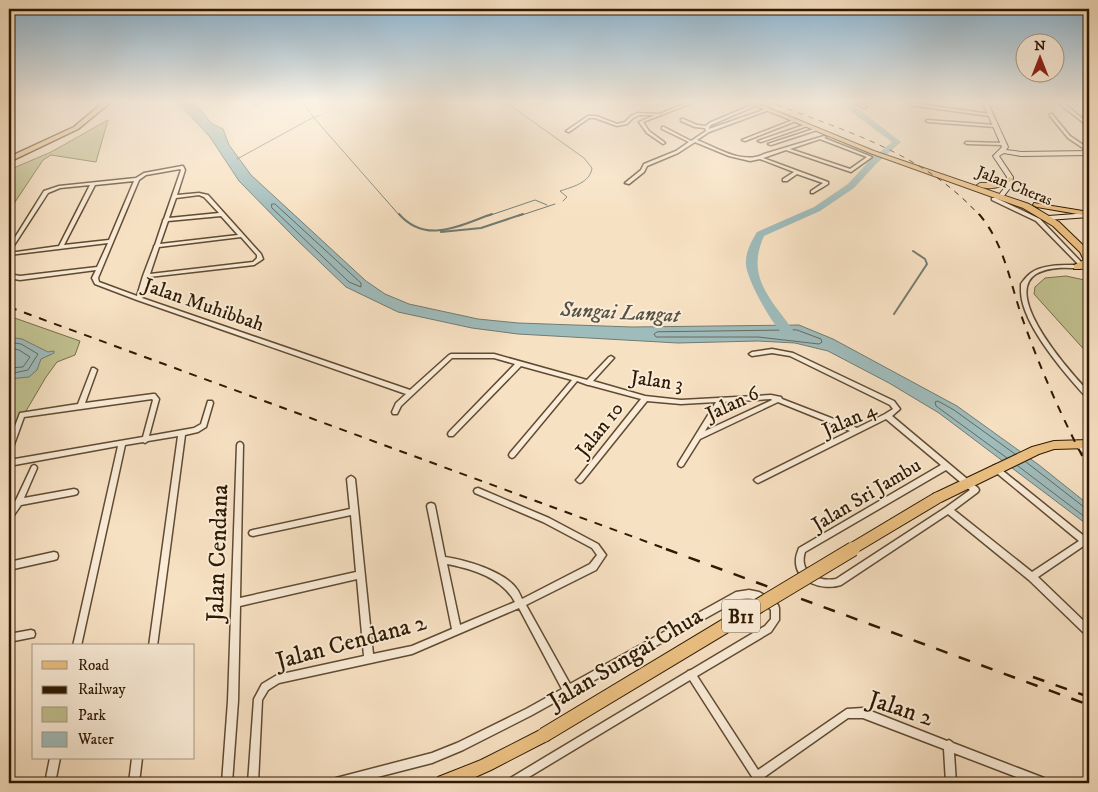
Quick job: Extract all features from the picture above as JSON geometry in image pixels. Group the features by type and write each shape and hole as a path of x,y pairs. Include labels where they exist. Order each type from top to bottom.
{"highway":[{"path":"9,156 48,138"},
{"path":"9,160 55,138"}],"main road":[{"name":"Jalan Cheras","path":"837,138 1026,206 1054,219"},
{"name":"Jalan Cheras","path":"841,138 874,151"},
{"path":"1000,138 1004,148"},
{"path":"1004,148 1028,154 1089,152"},
{"path":"999,196 1010,179 1009,174 996,158 1004,148"},
{"name":"Jalan Cheras","path":"888,156 979,185 999,196 1037,206 1088,251"},
{"path":"979,185 997,185 1006,183 1010,179"},
{"path":"1037,206 1089,214"},
{"path":"1054,219 1089,214"},
{"path":"1083,266 1088,261 1088,251"},
{"name":"Jalan Sungai Chua","path":"444,783 486,765 544,735 937,498 998,466 1036,450 1054,445 1084,444"}],"street":[{"path":"656,138 663,143"},
{"path":"686,138 729,155 753,160 820,138 870,157 851,171 788,149"},
{"path":"627,183 643,172 645,165 677,152 697,138"},
{"path":"744,140 749,138"},
{"path":"760,141 769,138"},
{"path":"770,144 789,138"},
{"path":"1070,138 1089,152"},
{"path":"967,143 1004,148"},
{"path":"762,158 826,183 813,192"},
{"path":"9,252 46,192 50,190 138,178 182,167 183,170 139,299"},
{"path":"785,180 797,172"},
{"path":"9,276 20,278 99,268 138,178"},
{"path":"60,248 93,184"},
{"path":"146,276 254,263 260,260 259,255 223,214 202,194 173,197"},
{"path":"999,196 1038,220 1083,266"},
{"path":"165,220 223,214"},
{"path":"156,246 242,236"},
{"path":"9,252 110,242"},
{"path":"1083,266 1045,270 1028,277 1023,288 1023,296 1045,344 1073,380 1089,396"},
{"name":"Jalan Muhibbah","path":"99,268 95,278 97,283 411,392"},
{"path":"752,354 772,351 798,357 896,405 896,410 887,416"},
{"name":"Jalan 3","path":"411,392 450,356 494,356 644,398 681,402 720,401 755,396 779,399 857,431"},
{"path":"588,383 611,358"},
{"path":"451,434 520,363"},
{"path":"81,406 94,370"},
{"path":"512,455 576,379"},
{"path":"395,412 398,405 411,392"},
{"path":"9,450 22,415 155,396 156,399 145,440"},
{"name":"Jalan 10","path":"580,480 644,398"},
{"name":"Jalan 6","path":"699,437 779,399"},
{"path":"681,464 720,401"},
{"path":"9,462 145,440 202,428 210,403"},
{"name":"Jalan 4","path":"758,480 887,416 966,483"},
{"path":"153,644 182,433"},
{"path":"77,644 122,444"},
{"name":"Jalan Cendana","path":"227,783 233,701 240,444"},
{"path":"1084,444 1089,455"},
{"name":"Jalan Sri Jambu","path":"946,466 802,550 799,562 807,576 816,582 832,584 948,510"},
{"path":"998,466 1087,543 1032,577"},
{"path":"9,516 19,502 34,468"},
{"path":"351,480 369,660"},
{"path":"966,483 975,490 948,510 1032,577 1089,632"},
{"name":"Jalan Cendana 2","path":"253,783 257,706 265,687 277,679 412,650 522,603 592,567 602,554 595,546 563,529 478,491"},
{"path":"19,502 74,492"},
{"path":"431,506 457,631"},
{"path":"253,533 354,511"},
{"path":"9,566 54,556"},
{"path":"442,560 458,562 488,572 502,579 513,590 522,603 568,690"},
{"path":"235,603 360,575"},
{"path":"336,783 392,770 439,755 488,733 739,595 755,594 766,599 775,608 775,620 768,629 510,783"},
{"path":"9,638 31,634"},
{"path":"691,674 759,780"},
{"name":"Jalan 2","path":"759,780 847,714 863,713 1044,783"},
{"path":"949,745 951,783"},
{"path":"50,783 55,760"},
{"path":"134,783 137,760"}],"green space":[{"path":"76,138 103,138 96,162 51,155 43,160 9,211 9,170 51,152"},
{"path":"1066,276 1089,281 1089,355 1034,294 1035,287 1045,278"},
{"path":"9,316 80,341 75,355 57,362 46,377 9,440"}],"water":[{"path":"211,138 226,138 229,145 251,175 366,281 385,294 409,304 478,319 518,323 632,327 799,325 833,339 957,406 1039,465 1089,505 1089,526 939,413 889,383 828,351 795,343 758,341 678,343 518,334 472,328 398,312 346,287 239,181"},
{"path":"9,337 22,339 48,352 54,351 54,353 41,359 37,370 29,377 9,379"}],"waterway":[{"path":"237,159 275,138"},
{"path":"332,138 400,216"},
{"path":"556,138 584,158 592,168 591,173 584,181 560,191 567,197 563,201"},
{"path":"791,336 763,297 753,275 752,253 760,234 817,209 851,186 873,162 897,142 893,138"},
{"path":"488,216 535,200 547,205"},
{"path":"519,216 555,204"},
{"path":"399,214 409,223 420,229 432,231 456,227 492,214"},
{"path":"441,232 481,228 523,214"},
{"path":"894,314 927,264 925,259 913,251"}],"railway":[{"path":"862,138 908,159 934,175 958,194 980,216"},
{"path":"979,214 995,239 1038,360 1062,415 1089,469"},
{"path":"9,307 669,550"},
{"path":"666,549 1089,705"},
{"path":"1033,677 1089,697"}],"water label":[{"name":"Sungai Langat","path":"620,312"}]}
